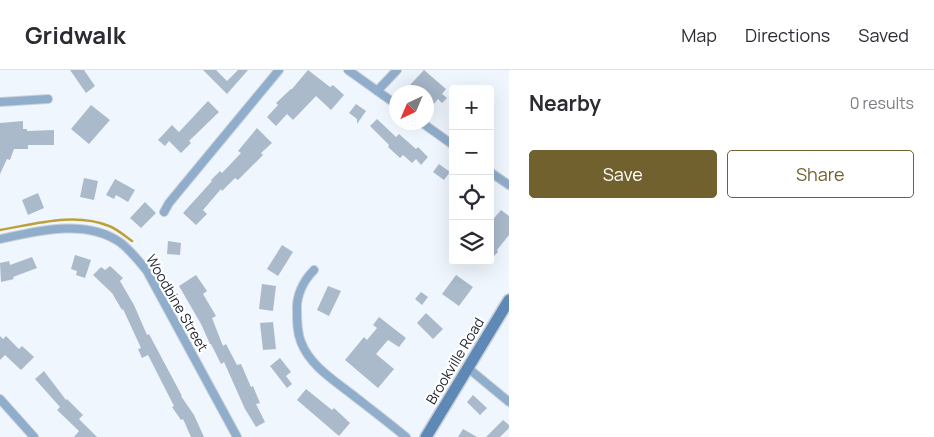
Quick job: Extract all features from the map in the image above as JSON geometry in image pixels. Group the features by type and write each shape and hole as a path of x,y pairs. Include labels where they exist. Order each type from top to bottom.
{"main road":[{"name":"Brookville Road","path":"426,437 509,300"}],"street":[{"path":"164,212 169,203 278,70"},
{"path":"348,70 389,100"},
{"path":"377,91 397,70"},
{"path":"0,102 48,99"},
{"path":"432,130 449,142"},
{"path":"494,175 509,185"},
{"name":"Woodbine Street","path":"0,239 70,228 89,230 107,235 120,242 134,254 148,271 238,437"},
{"path":"314,270 307,277 301,288 297,306 297,327 307,355 320,370 406,437"},
{"path":"468,368 509,402"},
{"path":"0,400 34,437"}],"building":[{"path":"70,70 84,70 95,86 86,93"},
{"path":"203,70 216,70 227,81 238,70 248,70 227,94"},
{"path":"308,70 330,87 333,85 344,95 331,110 316,96 293,120 287,114 276,126 267,117 278,105 276,103 292,89"},
{"path":"424,70 446,89 442,94 447,98 442,103 438,99 434,104 434,85 410,85"},
{"path":"208,101 219,112 189,141 191,143 181,153 169,141 165,146 158,140 172,125 179,132"},
{"path":"356,104 366,111 357,124 357,119 349,113"},
{"path":"91,105 110,120 89,144 71,129"},
{"path":"377,119 396,137 399,134 416,149 418,147 428,157 421,165 416,159 412,163 403,155 400,158 388,147 389,145 370,126"},
{"path":"23,121 23,129 27,129 27,131 54,130 54,145 28,145 28,149 14,149 10,160 7,159 0,174 0,123"},
{"path":"257,128 272,143 238,180 235,178 222,191 221,189 203,210 207,214 196,225 183,213 211,180 220,171 222,173 241,153 238,151"},
{"path":"439,164 449,171 449,173 444,180 433,172"},
{"path":"84,178 98,181 94,200 80,197"},
{"path":"115,179 135,190 128,202 116,195 114,199 106,195"},
{"path":"38,193 44,208 28,215 22,200"},
{"path":"145,202 156,213 141,228 130,218"},
{"path":"501,210 509,216 509,235 494,256 494,220"},
{"path":"168,241 181,243 180,255 167,254"},
{"path":"282,245 293,252 278,276 267,269"},
{"path":"75,255 91,260 85,278 76,275 77,271 71,269"},
{"path":"32,257 37,268 13,277 14,279 1,282 0,263 9,261 10,265"},
{"path":"110,266 123,278 120,281 134,305 147,335 149,334 181,396 194,415 204,437 191,437 183,419 181,420 172,407 174,406 148,355 142,358 138,349 141,348 123,309 112,293 93,275 101,267 105,270"},
{"path":"196,275 207,291 203,294 216,316 212,318 223,346 226,344 237,365 241,364 260,403 256,404 265,422 256,427 245,409 224,362 221,364 179,286"},
{"path":"456,275 473,287 459,306 442,294"},
{"path":"262,284 276,286 273,311 259,309"},
{"path":"328,286 341,291 329,316 317,310"},
{"path":"421,292 428,297 422,305 415,299"},
{"path":"426,313 443,329 433,339 417,323"},
{"path":"379,317 406,338 399,347 388,340 376,354 394,369 378,388 345,360 364,337 367,340 377,328 373,325"},
{"path":"273,322 276,349 263,350 260,323"},
{"path":"0,336 3,339 6,336 19,349 22,346 34,357 21,370 5,355 0,360"},
{"path":"280,358 291,372 286,376 292,384 287,388 270,366"},
{"path":"44,371 66,400 83,415 79,419 97,437 74,437 79,431 57,410 60,407 35,379"},
{"path":"306,389 332,410 334,408 350,423 339,436 297,400"},
{"path":"473,395 487,408 480,415 467,402"},
{"path":"503,420 509,425 509,428 500,437 486,437"},
{"path":"463,429 477,437 458,437"}],"waterway":[{"path":"0,230 55,220 83,220 109,226 132,241"}]}
